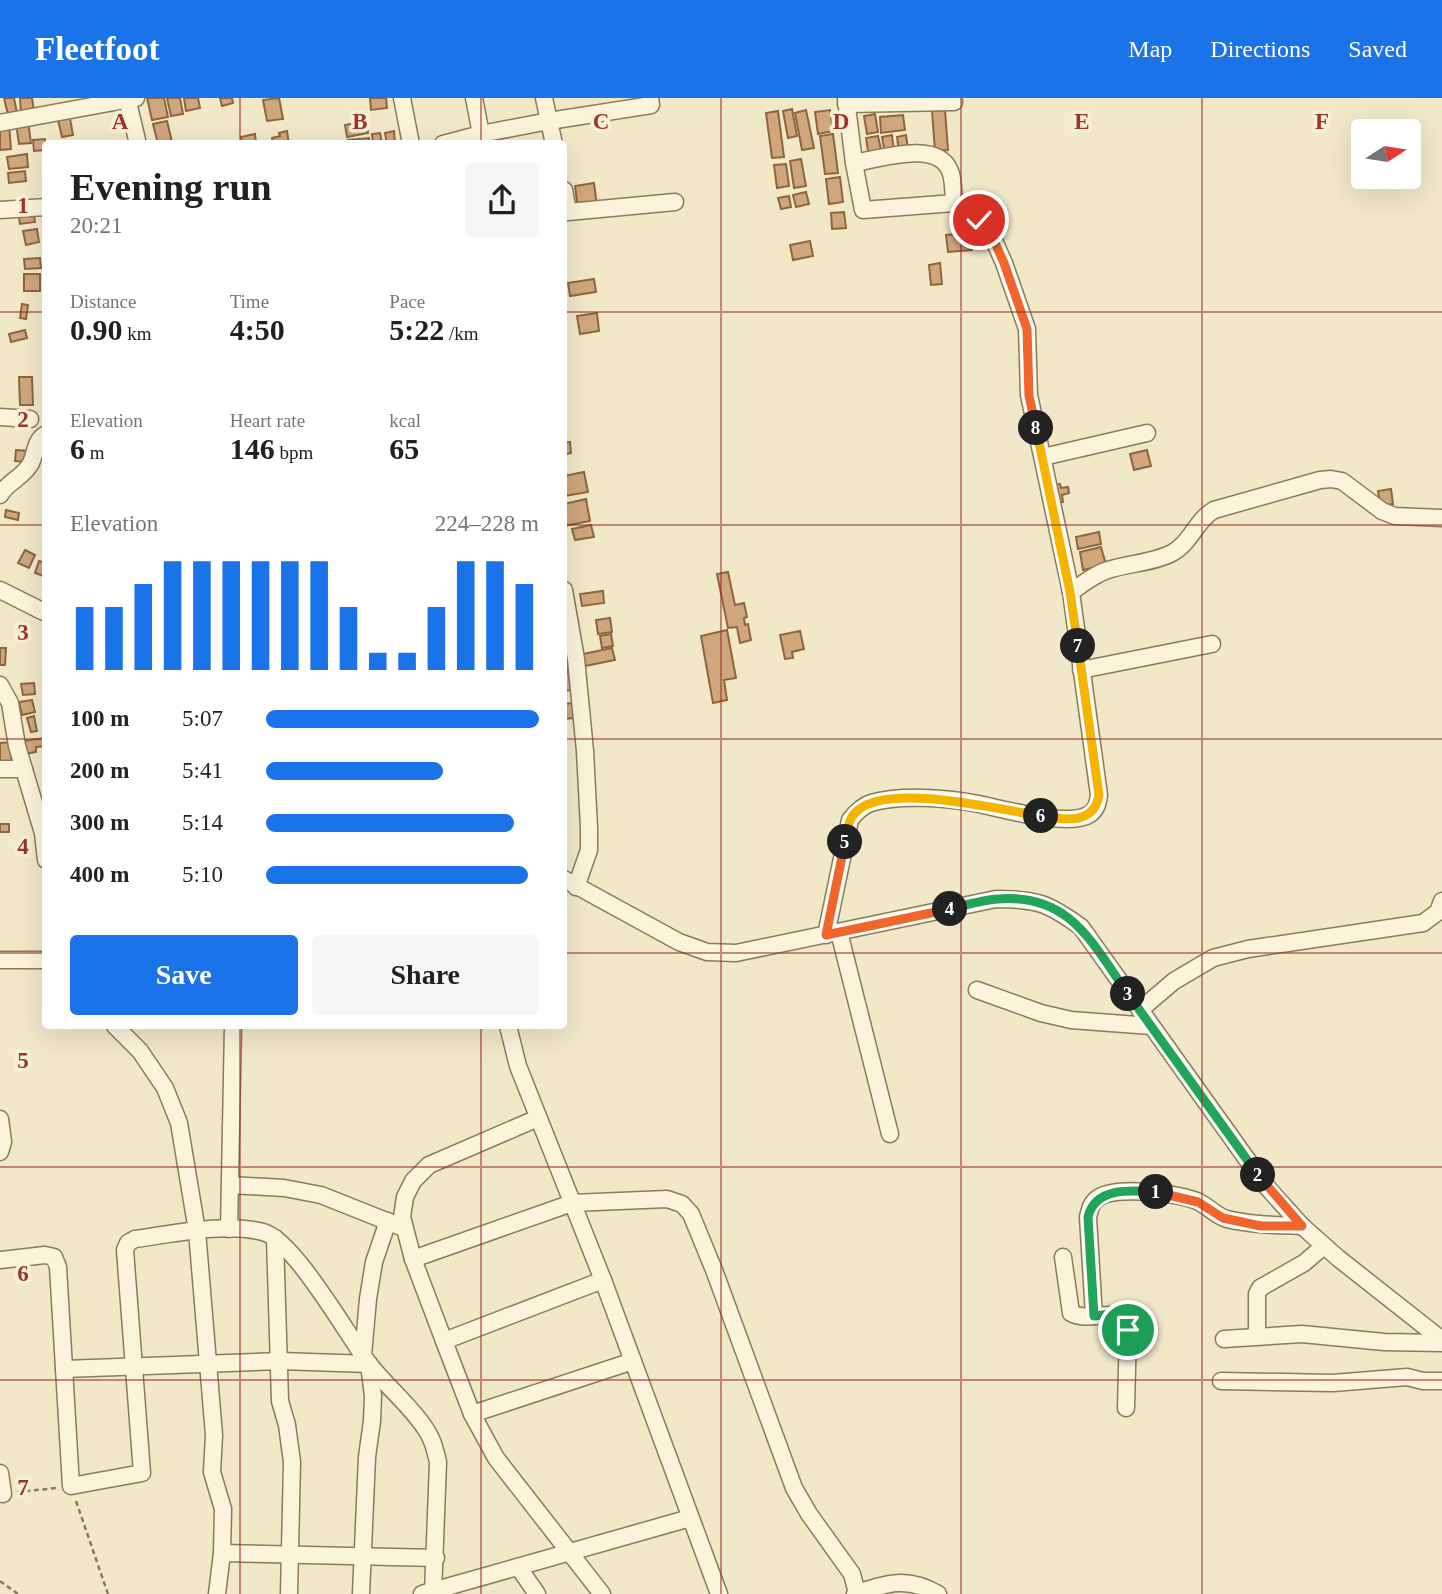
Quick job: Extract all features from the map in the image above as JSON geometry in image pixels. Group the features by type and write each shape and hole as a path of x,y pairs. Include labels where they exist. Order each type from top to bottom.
{"street":[{"path":"402,98 410,140"},
{"path":"474,98 481,134"},
{"path":"544,98 553,140"},
{"path":"458,140 549,121 651,105 650,98"},
{"path":"0,123 130,99 137,140"},
{"path":"890,1134 833,934 850,820 856,811 869,803 891,799 977,803 1051,818 1079,818 1090,814 1097,806 1099,795 1070,592 1029,396 1027,329 1019,302 992,236 979,220 954,204 863,210 846,101 954,102"},
{"path":"854,163 909,153 929,153 942,158 951,171 954,204"},
{"path":"567,206 568,212 676,202"},
{"path":"0,210 42,207"},
{"path":"0,417 30,419"},
{"path":"1043,457 1147,433"},
{"path":"0,495 4,488 25,471 38,440 42,437"},
{"path":"1070,592 1108,570 1175,551 1214,510 1320,480 1342,481 1374,507 1395,516 1442,518"},
{"path":"0,590 42,606"},
{"path":"567,607 576,659 589,828 589,850 570,883 678,942 707,952 736,953 996,899 1028,899 1055,908 1081,927 1266,1186 1302,1226 1442,1341"},
{"path":"1081,670 1212,644"},
{"path":"0,685 10,703 24,769 39,788 42,822"},
{"path":"0,769 24,769"},
{"path":"1140,1010 1174,981 1213,958 1248,949 1423,923 1438,912 1442,901"},
{"path":"0,960 42,960"},
{"path":"977,990 1041,1013 1071,1020 1151,1026"},
{"path":"118,1029 140,1051 165,1088 179,1123 197,1231 215,1450 212,1472 223,1509 222,1553 217,1594"},
{"path":"229,1229 233,1029"},
{"path":"509,1029 518,1066 603,1280 719,1594"},
{"path":"538,1118 429,1165 413,1181 405,1197 402,1217 413,1259 472,1414 496,1458 602,1594"},
{"path":"0,1119 3,1142 0,1152"},
{"path":"230,1185 284,1188 321,1195 404,1228"},
{"path":"1094,1316 1088,1217 1090,1206 1098,1197 1108,1194 1166,1193 1198,1202 1223,1218 1261,1226 1302,1226"},
{"path":"413,1259 572,1203 667,1199 682,1204 691,1214 714,1270 794,1488 809,1514 852,1574 856,1594 893,1583 910,1582 938,1594"},
{"path":"361,1594 367,1457 373,1396 366,1359 368,1299 374,1262 388,1221"},
{"path":"0,1261 45,1255 54,1257 58,1267 71,1486 142,1473 125,1250 128,1243 135,1239 229,1229 263,1232 275,1238 286,1249 341,1319 366,1359 425,1427 434,1444 438,1462 436,1558 429,1593 690,1518"},
{"path":"275,1238 280,1401 289,1433 292,1462 289,1594"},
{"path":"1257,1336 1257,1294 1260,1288 1304,1263 1324,1245"},
{"path":"1062,1257 1071,1313 1080,1317 1112,1314 1120,1316 1128,1330 1126,1408"},
{"path":"444,1341 603,1280"},
{"path":"1224,1339 1301,1334 1384,1342 1442,1341"},
{"path":"64,1369 366,1359"},
{"path":"472,1414 633,1361"},
{"path":"1221,1381 1333,1383 1407,1377 1423,1381 1442,1381"},
{"path":"0,1473 3,1493"},
{"path":"222,1553 363,1554 436,1558"},
{"path":"519,1568 537,1594"}],"path":[{"path":"3,1493 71,1486 108,1594"},
{"path":"0,1581 18,1594"}],"building":[{"path":"4,98 14,98 17,113 8,115"},
{"path":"20,98 32,98 34,111 21,112"},
{"path":"147,98 164,98 168,117 152,120"},
{"path":"167,98 180,98 183,114 171,116"},
{"path":"184,98 198,98 200,108 186,111"},
{"path":"220,98 232,98 233,103 222,106"},
{"path":"279,98 283,119 267,121 263,100"},
{"path":"370,98 386,98 387,108 371,110"},
{"path":"792,109 797,136 788,138 783,111"},
{"path":"806,110 814,148 802,150 795,113"},
{"path":"830,110 833,131 818,134 815,112"},
{"path":"945,110 948,150 935,151 932,111"},
{"path":"778,111 784,157 772,158 766,113"},
{"path":"69,113 73,135 62,137 57,116"},
{"path":"875,114 878,132 867,134 864,116"},
{"path":"903,115 905,130 881,133 880,117"},
{"path":"28,121 31,143 19,144 16,123"},
{"path":"167,121 172,140 157,140 153,124"},
{"path":"366,121 368,133 347,137 345,125"},
{"path":"0,124 9,124 11,149 0,150"},
{"path":"287,131 288,140 272,140 280,136 279,133"},
{"path":"394,131 395,140 386,140 385,133"},
{"path":"380,133 381,140 373,140 372,134"},
{"path":"255,134 256,140 241,140 241,137"},
{"path":"833,134 838,173 825,174 820,136"},
{"path":"892,135 894,152 885,154 882,137"},
{"path":"906,135 908,149 899,151 897,137"},
{"path":"878,136 882,154 869,157 866,138"},
{"path":"45,139 42,140 42,150 34,151 33,140"},
{"path":"27,154 28,167 9,169 7,157"},
{"path":"801,159 806,186 794,188 790,161"},
{"path":"786,164 789,186 777,188 774,165"},
{"path":"25,171 26,181 9,183 8,173"},
{"path":"840,177 843,202 829,204 826,179"},
{"path":"594,183 598,214 579,217 575,186"},
{"path":"806,192 809,204 796,207 793,195"},
{"path":"789,196 791,207 781,209 778,198"},
{"path":"33,210 35,222 20,224 18,212"},
{"path":"844,212 846,228 832,229 831,213"},
{"path":"37,229 39,242 26,245 23,231"},
{"path":"971,233 972,250 948,252 946,235"},
{"path":"810,241 813,256 793,260 790,245"},
{"path":"40,258 41,268 25,269 24,259"},
{"path":"940,263 942,284 931,285 929,265"},
{"path":"24,274 40,274 40,291 24,291"},
{"path":"594,279 596,292 570,296 568,283"},
{"path":"22,304 28,305 26,319 20,318"},
{"path":"597,313 599,331 580,334 577,316"},
{"path":"25,330 27,338 11,342 9,334"},
{"path":"19,377 32,377 33,405 20,405"},
{"path":"567,442 570,442 571,453 567,454"},
{"path":"16,450 29,451 28,462 15,461"},
{"path":"1147,450 1151,466 1134,470 1130,454"},
{"path":"584,472 588,492 567,496 567,475"},
{"path":"1060,484 1061,488 1068,487 1069,493 1062,495 1063,502 1055,503 1052,486"},
{"path":"1391,489 1393,504 1380,506 1378,491"},
{"path":"586,499 590,521 567,525 567,503"},
{"path":"6,510 19,513 18,520 5,517"},
{"path":"591,525 594,537 575,540 572,529"},
{"path":"1099,532 1101,544 1078,549 1076,537"},
{"path":"1101,547 1106,565 1083,570 1080,552"},
{"path":"25,550 35,555 29,568 18,563"},
{"path":"39,561 42,562 42,576 35,573"},
{"path":"728,572 735,605 744,603 747,617 744,618 745,625 748,624 751,640 740,643 737,627 728,628 717,574"},
{"path":"603,591 604,603 582,606 580,594"},
{"path":"610,618 612,632 598,634 596,620"},
{"path":"727,630 736,678 724,680 727,700 713,703 701,636"},
{"path":"800,631 804,649 792,652 793,658 785,659 780,635"},
{"path":"611,634 613,646 602,648 600,636"},
{"path":"0,648 6,648 5,665 0,665"},
{"path":"612,648 615,660 585,666 583,654"},
{"path":"567,668 572,690 567,691"},
{"path":"34,683 35,694 23,695 21,684"},
{"path":"32,700 35,712 22,715 19,702"},
{"path":"572,703 574,718 567,719 567,704"},
{"path":"34,716 37,731 31,732 27,718"},
{"path":"42,738 42,746 36,747 36,752 25,754 23,741"},
{"path":"10,742 12,762 0,763 0,743"},
{"path":"0,824 9,824 9,832 0,832"}],"route":[{"path":"979,220 992,236 1004,263 1027,329 1029,396 1070,592 1099,795 1097,806 1090,814 1079,818 1051,818 977,803 891,799 869,803 856,811 850,820 826,935 996,899 1028,899 1055,908 1081,927 1266,1186 1302,1226 1261,1226 1223,1218 1198,1202 1166,1193 1145,1191 1098,1197 1090,1206 1088,1217 1094,1316 1120,1316 1128,1330"}]}
